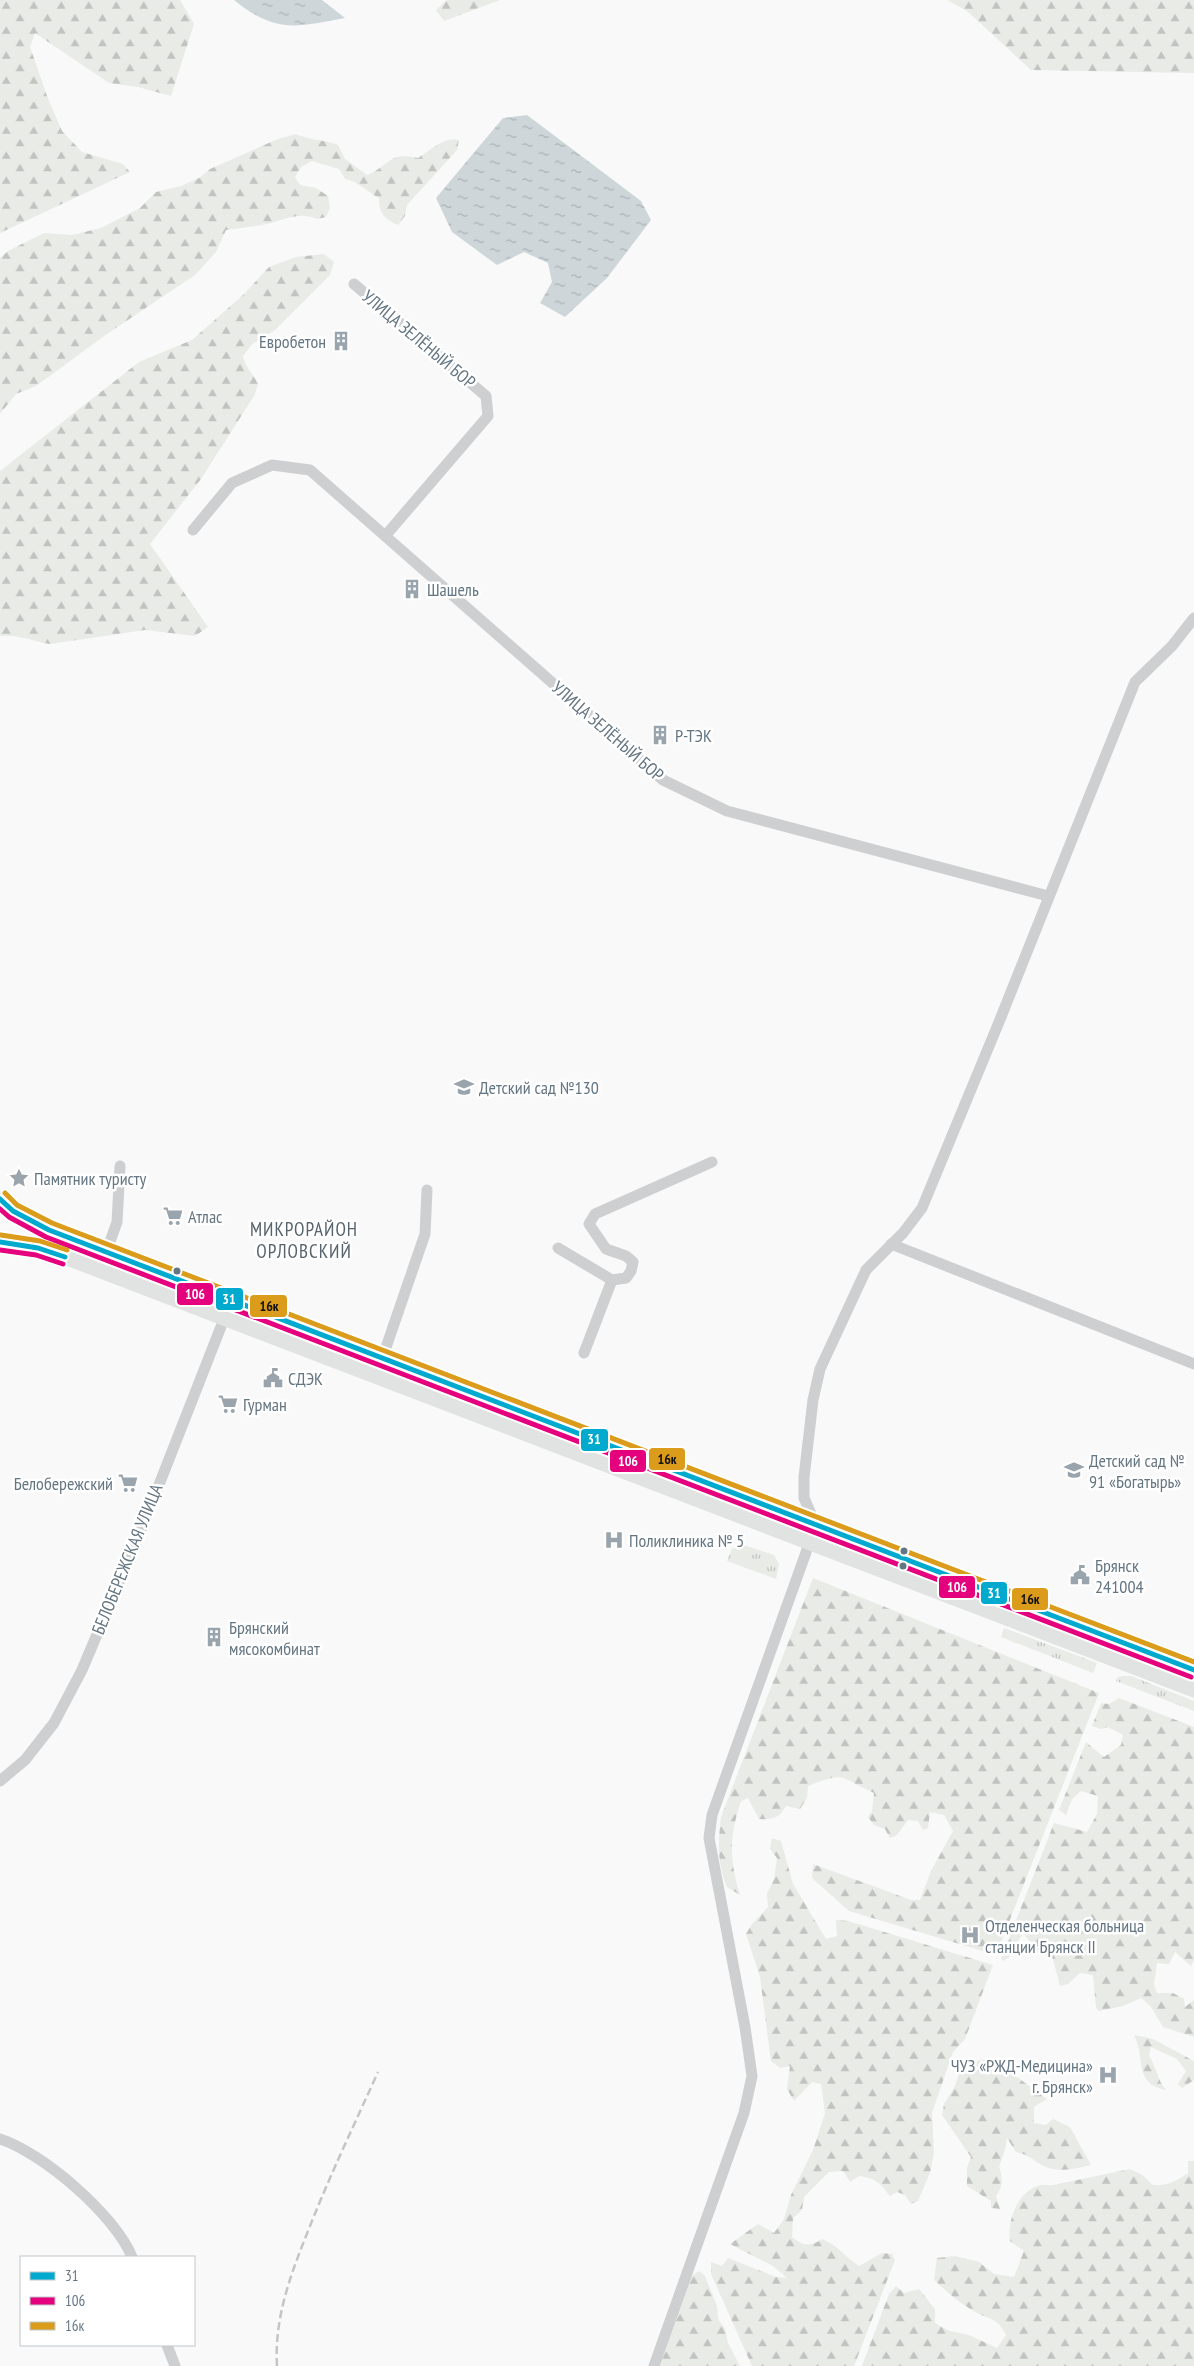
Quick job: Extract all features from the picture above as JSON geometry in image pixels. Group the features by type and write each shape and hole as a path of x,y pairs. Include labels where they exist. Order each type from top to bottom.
{"main road":[{"path":"0,1199 13,1211 26,1219 106,1253 816,1523 1194,1670"},
{"path":"0,1242 38,1248 62,1256 1194,1690"},
{"path":"810,1544 816,1523"}],"street":[{"name":"УЛИЦА ЗЕЛЁНЫЙ БОР","path":"354,284 486,396 488,416 386,535"},
{"name":"УЛИЦА ЗЕЛЁНЫЙ БОР","path":"193,530 232,483 272,465 310,470 663,780 727,811 1048,896"},
{"path":"816,1523 804,1498 804,1477 813,1400 820,1369 866,1270 910,1225 922,1208 999,1022 1135,682 1172,646 1194,618"},
{"path":"558,1248 612,1280 626,1278 631,1271 633,1262 626,1256 606,1248 589,1224 595,1214 712,1162"},
{"path":"106,1253 117,1222 120,1166"},
{"path":"382,1359 425,1234 427,1190"},
{"path":"891,1244 1194,1364"},
{"path":"584,1353 612,1280"},
{"name":"БЕЛОБЕРЕЖСКАЯ УЛИЦА","path":"0,1781 25,1760 54,1723 82,1670 144,1523 224,1319"},
{"path":"654,2366 744,2112 752,2076 745,2027 709,1838 712,1815 810,1544"},
{"path":"0,2138 23,2149 99,2208 127,2245 132,2256"},
{"path":"167,2346 176,2366"}],"green space":[{"path":"0,0 180,0 194,24 171,96 138,87 109,83 35,33 30,47 47,96 62,131 82,152 123,164 130,172 0,233"},
{"path":"447,0 500,0 444,21 436,10"},
{"path":"947,0 1194,0 1194,73 1031,70 967,11"},
{"path":"296,134 338,145 345,159 367,175 395,158 408,156 418,158 443,142 453,139 459,140 457,150 407,205 405,216 398,225 383,215 379,198 358,184 345,179 339,169 312,161 301,167 295,177 300,185 316,188 328,196 330,208 326,217 317,219 298,216 262,225 226,230 216,252 195,275 107,334 36,386 16,394 0,414 0,258 8,251 44,233 72,235 101,228 140,208 156,192 181,186 199,178 210,169 278,139"},
{"path":"324,254 334,262 330,275 275,330 252,344 243,356 245,363 258,384 254,396 201,479 150,544 208,627 195,636 145,630 50,644 19,637 0,636 0,471 139,362 192,340 243,295 269,267 296,257"},
{"path":"744,1545 774,1555 779,1564 776,1579 727,1561 732,1549"},
{"path":"813,1578 1099,1693 996,1955 849,1911 812,1878 813,1864 911,1900 920,1900 931,1871 953,1831 944,1815 930,1812 928,1828 923,1830 918,1821 908,1820 897,1835 890,1838 885,1829 874,1825 868,1817 872,1811 874,1793 843,1778 830,1778 808,1786 807,1798 800,1809 786,1806 778,1816 768,1819 759,1819 748,1798 741,1801 734,1826 732,1848 732,1859 740,1895 727,1887 721,1869 719,1852 721,1817"},
{"path":"1004,1628 1097,1663 1093,1673 1001,1637"},
{"path":"1131,1676 1194,1701 1194,1711 1116,1681 1118,1677"},
{"path":"1119,1698 1194,1727 1194,1960 1191,1966 1175,1952 1169,1964 1157,1963 1154,1984 1157,1993 1173,1993 1184,1999 1185,2007 1194,2000 1194,2037 1163,2027 1151,2007 1141,1998 1123,2006 1098,2011 1093,1975 1080,1973 1068,1984 1060,1986 1053,1959 1038,1952 1023,1933 1009,1957 1004,1961 1001,1959 1054,1823 1087,1832 1097,1814 1098,1796 1081,1791 1072,1799 1066,1815 1059,1810 1086,1742 1104,1757 1121,1745 1123,1735 1108,1727 1101,1729 1092,1726 1101,1703 1109,1704"},
{"path":"772,1838 781,1841 793,1884 826,1939 837,1936 836,1920 848,1921 993,1965 965,2039 953,2052 932,2113 934,2153 930,2173 918,2201 911,2204 905,2195 897,2192 890,2196 880,2184 870,2178 859,2176 850,2182 843,2171 829,2172 804,2197 802,2210 793,2218 792,2237 803,2244 814,2243 822,2239 833,2245 859,2266 882,2253 892,2254 895,2260 854,2366 752,2366 711,2274 711,2262 722,2266 728,2258 776,2277 787,2278 773,2266 730,2244 758,2224 774,2233 784,2219 791,2195 813,2150 825,2113 821,2084 812,2082 794,2101 787,2089 790,2066 780,2068 771,2061 760,1977 746,1934 752,1924 768,1907 767,1894 774,1879 777,1858 770,1849"},
{"path":"1134,2035 1153,2039 1194,2061 1194,2080 1182,2088 1178,2084 1186,2071 1177,2059 1151,2047 1149,2056 1166,2090 1156,2087 1149,2082 1142,2069"},
{"path":"991,2058 1047,2099 1034,2107 1034,2123 1046,2125 1053,2119 1070,2127 1091,2165 1065,2170 1052,2169 1016,2152 1007,2138 999,2167 1002,2178 1001,2185 996,2196 1000,2209 991,2208 991,2201 967,2186 967,2168 971,2157 942,2115 944,2104 955,2086 962,2064"},
{"path":"1188,2161 1194,2161 1194,2366 862,2366 889,2294 896,2286 904,2293 919,2289 935,2309 935,2323 949,2331 969,2335 997,2348 1006,2335 999,2324 962,2303 934,2280 937,2258 955,2256 979,2262 994,2274 1014,2277 1024,2251 1010,2241 1010,2225 1019,2201 1031,2189 1040,2185 1053,2185 1130,2169 1141,2174 1153,2185 1163,2185 1176,2181 1188,2173"},
{"path":"699,2271 705,2276 717,2306 718,2319 725,2329 728,2343 740,2366 660,2366 692,2276"}],"water":[{"path":"234,0 322,0 345,18 313,24 287,25 262,18"},
{"path":"527,115 641,201 651,220 607,278 565,317 540,303 552,282 548,263 524,252 497,265 452,232 436,198 503,118"}],"railway":[{"path":"277,2366 278,2329 291,2277 326,2187 378,2072"}],"transit line":[{"name":"16к","path":"5,1193 17,1205 52,1223 1194,1662"},
{"name":"31","path":"0,1199 13,1211 49,1230 1194,1670"},
{"name":"106","path":"0,1209 9,1217 46,1237 1191,1677"},
{"name":"16к","path":"1,1235 40,1241 67,1250"},
{"name":"31","path":"0,1242 38,1248 65,1257"},
{"name":"106","path":"0,1250 36,1255 63,1264"}],"place":[{"name":"Евробетон","path":"341,341"},
{"name":"Шашель","path":"412,589"},
{"name":"Р-ТЭК","path":"660,735"},
{"name":"Детский сад №130","path":"464,1087"},
{"name":"Памятник туристу","path":"19,1178"},
{"name":"Атлас","path":"173,1216"},
{"name":"СДЭК","path":"273,1378"},
{"name":"Гурман","path":"228,1404"},
{"name":"Детский сад № 91 «Богатырь»","path":"1074,1470"},
{"name":"Белобережский","path":"128,1483"},
{"name":"Поликлиника № 5","path":"614,1540"},
{"name":"Брянск 241004","path":"1080,1575"},
{"name":"Брянский мясокомбинат","path":"214,1637"},
{"name":"Отделенческая больница станции Брянск II","path":"970,1935"},
{"name":"ЧУЗ «РЖД-Медицина» г. Брянск»","path":"1108,2075"}],"district":[{"name":"МИКРОРАЙОН ОРЛОВСКИЙ","path":"304,1240"}]}
